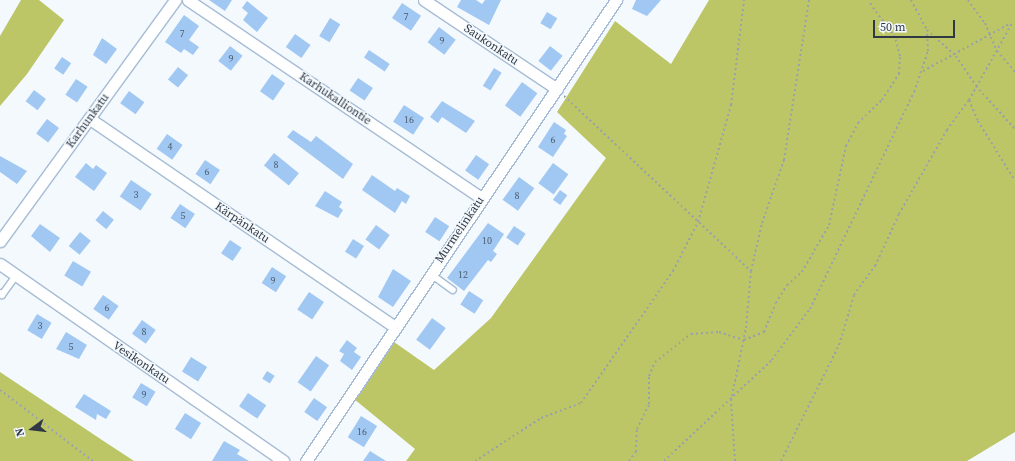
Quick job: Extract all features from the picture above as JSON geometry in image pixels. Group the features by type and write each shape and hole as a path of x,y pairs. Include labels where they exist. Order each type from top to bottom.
{"street":[{"name":"Karhunkatu","path":"0,241 175,0"},
{"name":"Karhukalliontie","path":"188,0 481,198"},
{"name":"Saukonkatu","path":"424,0 557,90"},
{"name":"Murmelinkatu","path":"306,461 481,198 557,90 616,0"},
{"name":"Kärpänkatu","path":"90,119 395,327"},
{"name":"Vesikonkatu","path":"0,264 15,277 283,461"}],"lane":[{"path":"431,274 453,290"},
{"path":"0,293 2,295 15,277"}],"path":[{"path":"475,461 541,418 581,403 673,271 698,222 730,105 744,0"},
{"path":"735,461 731,401 744,340 751,271 762,223 784,160 809,0"},
{"path":"629,461 636,452 637,429 649,404 649,376 655,362 691,334 719,332 744,340 764,332 782,294 802,272 828,225 846,146 858,123 882,100 899,74 900,56 895,37 871,6 870,0"},
{"path":"911,0 928,30 956,56 976,86 1015,129"},
{"path":"968,0 985,23 997,51 1015,72"},
{"path":"781,461 839,345 854,295 874,266 899,214 947,130 969,100 1012,22 956,56 923,71"},
{"path":"664,461 731,401 772,360 810,309 923,71 928,51 928,30"},
{"path":"557,90 751,271"},
{"path":"969,100 978,121 1015,181"},
{"path":"0,390 93,461"}],"green space":[{"path":"21,0 39,0 64,20 27,74 0,106 0,36"},
{"path":"709,0 1015,0 1015,432 967,461 406,461 415,449 354,399 394,342 434,370 491,318 606,158 557,112 615,21 671,64"},
{"path":"0,372 102,440 134,461 0,461"}],"building":[{"path":"209,0 232,0 225,11"},
{"path":"461,0 476,0 482,4 485,0 501,0 489,25 457,7"},
{"path":"636,0 661,0 647,16 632,9"},
{"path":"247,1 268,18 257,32 243,20 248,13 242,8"},
{"path":"402,3 421,16 411,31 392,18"},
{"path":"547,12 557,18 551,29 540,23"},
{"path":"184,15 199,26 189,40 199,47 193,55 184,49 181,53 165,42"},
{"path":"330,18 340,24 329,42 319,36"},
{"path":"439,27 456,40 444,55 428,42"},
{"path":"295,34 311,45 301,58 286,47"},
{"path":"102,38 117,49 106,64 93,55"},
{"path":"230,46 243,56 231,71 218,61"},
{"path":"550,46 563,56 551,71 538,61"},
{"path":"369,50 390,64 385,71 364,57"},
{"path":"62,57 71,63 63,75 54,69"},
{"path":"178,67 188,75 178,88 168,79"},
{"path":"494,68 502,73 491,91 483,86"},
{"path":"272,74 285,83 273,100 260,91"},
{"path":"358,78 373,88 365,101 350,90"},
{"path":"76,79 88,87 77,103 65,95"},
{"path":"522,82 537,93 520,117 505,105"},
{"path":"34,90 46,99 38,110 26,101"},
{"path":"129,91 144,102 136,114 120,103"},
{"path":"442,101 475,121 466,133 442,117 438,123 430,117"},
{"path":"404,105 424,118 413,135 393,122"},
{"path":"47,119 59,128 48,142 36,133"},
{"path":"554,122 566,130 564,134 567,136 553,157 538,147"},
{"path":"293,130 311,142 316,136 353,164 343,179 287,137"},
{"path":"167,134 183,145 172,160 157,149"},
{"path":"274,153 299,173 289,186 264,165"},
{"path":"476,155 489,164 478,180 465,171"},
{"path":"0,156 27,171 17,184 0,172"},
{"path":"205,160 220,170 210,184 195,174"},
{"path":"86,163 93,169 96,165 107,173 94,191 75,177"},
{"path":"553,163 568,174 554,194 538,183"},
{"path":"372,175 395,191 397,188 410,196 406,204 402,201 395,213 362,190"},
{"path":"519,177 534,188 518,211 503,200"},
{"path":"131,180 152,194 141,211 120,197"},
{"path":"560,190 567,195 560,205 553,200"},
{"path":"325,191 342,202 339,207 343,210 338,218 315,206"},
{"path":"180,204 195,214 185,228 170,218"},
{"path":"103,211 114,220 106,229 95,220"},
{"path":"435,217 449,226 439,241 425,232"},
{"path":"488,223 504,234 493,251 497,254 491,262 488,260 464,291 447,278"},
{"path":"40,224 60,238 50,252 31,236"},
{"path":"376,225 390,235 379,250 365,240"},
{"path":"514,226 526,234 518,245 506,238"},
{"path":"80,232 91,241 80,255 69,246"},
{"path":"353,239 364,246 356,259 345,252"},
{"path":"230,240 242,248 233,261 221,253"},
{"path":"73,261 91,272 82,286 64,276"},
{"path":"272,267 286,276 276,292 262,283"},
{"path":"393,269 411,281 393,307 378,297"},
{"path":"469,291 483,300 475,314 460,304"},
{"path":"309,292 324,302 312,319 297,309"},
{"path":"103,295 119,306 109,320 93,309"},
{"path":"37,314 52,323 42,339 27,330"},
{"path":"432,318 446,328 430,350 416,340"},
{"path":"142,320 156,330 146,344 132,334"},
{"path":"66,332 87,345 79,359 56,349"},
{"path":"347,340 357,348 354,352 361,357 352,370 340,361 344,354 339,351"},
{"path":"316,356 329,365 311,391 298,382"},
{"path":"191,357 207,367 198,381 182,371"},
{"path":"267,371 275,376 270,383 262,379"},
{"path":"141,383 156,392 147,406 132,398"},
{"path":"248,393 266,405 257,419 239,406"},
{"path":"84,394 111,411 106,419 97,414 96,420 75,407"},
{"path":"314,398 327,407 317,421 304,412"},
{"path":"185,413 201,423 191,439 175,429"},
{"path":"361,416 377,426 364,447 348,437"},
{"path":"224,441 240,450 237,454 249,461 212,461"},
{"path":"370,451 386,461 363,461"}]}
